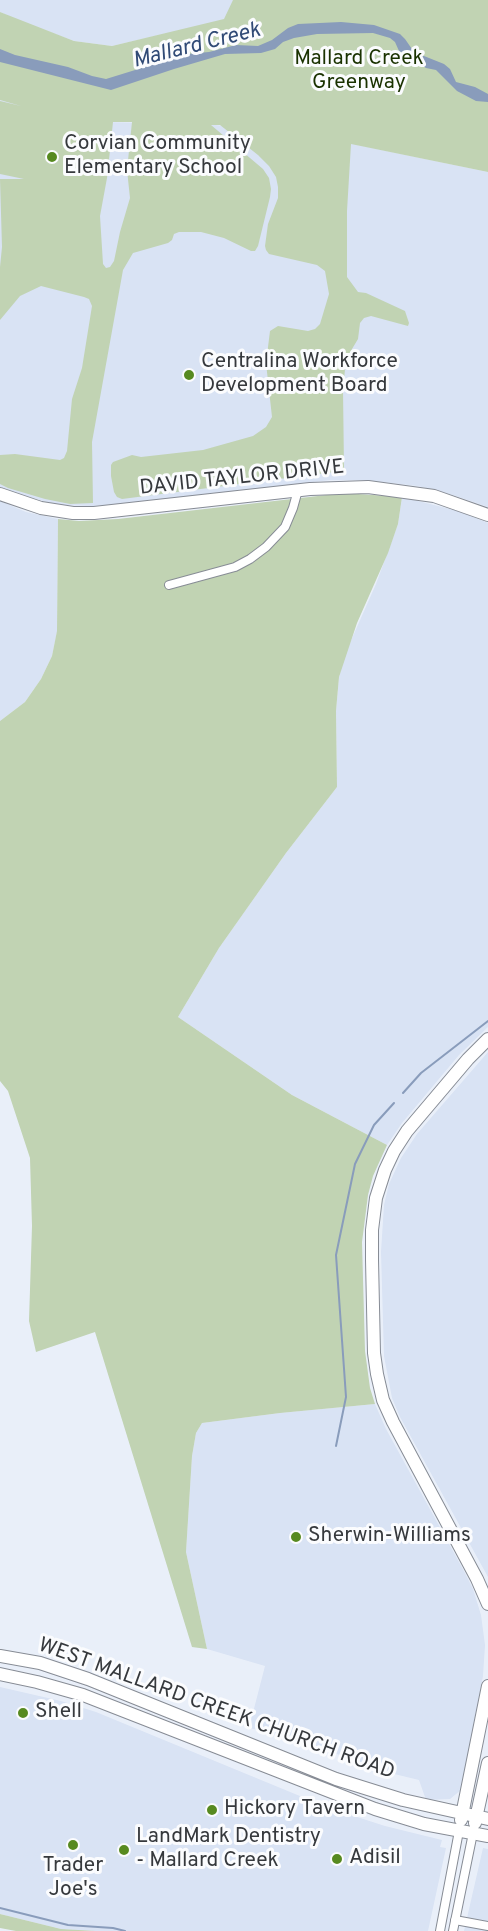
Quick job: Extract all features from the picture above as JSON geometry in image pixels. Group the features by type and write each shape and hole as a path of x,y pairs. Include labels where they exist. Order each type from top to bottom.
{"street":[{"name":"DAVID TAYLOR DRIVE","path":"0,494 41,508 85,514 348,486 394,489 434,496 488,515"},
{"path":"169,585 234,567 250,559 266,547 285,527 298,490"},
{"path":"488,1039 407,1131 394,1151 376,1198 372,1230 372,1260 374,1353 383,1400 488,1604"},
{"name":"WEST MALLARD CREEK CHURCH ROAD","path":"0,1656 40,1663 79,1676 336,1779 403,1800 482,1819"},
{"name":"WEST MALLARD CREEK CHURCH ROAD","path":"0,1674 83,1695 331,1794 402,1818 488,1836"},
{"path":"440,1931 488,1686"},
{"path":"453,1931 473,1833 482,1819 488,1762"},
{"path":"455,1920 488,1926"}],"shaded area":[{"path":"0,0 311,0 112,46 74,41 15,19 0,12"},
{"path":"0,100 102,122 201,124 254,128 319,137 488,172 488,507 418,486 364,480 330,480 92,506 60,505 0,487"},
{"path":"402,497 458,511 488,523 488,1027 459,1055 402,1123 387,1145 292,1095 178,1017 219,948 286,853 337,787 336,711 339,677 345,654 376,584 398,524"},
{"path":"0,501 26,512 58,519 57,632 52,656 41,679 25,702 0,721"},
{"path":"488,1052 488,1577 400,1417 392,1398 384,1356 381,1252 384,1205 389,1184 401,1158 417,1134"},
{"path":"375,1404 386,1429 465,1573 481,1615 485,1645 483,1676 461,1790 450,1799 426,1800 419,1780 382,1771 292,1737 249,1728 265,1666 207,1649 186,1552 192,1456 196,1433 202,1423"},
{"path":"0,1687 61,1701 96,1712 329,1808 385,1826 442,1840 440,1847 446,1848 428,1931 96,1931 61,1929 0,1914"},
{"path":"483,1848 488,1849 488,1931 464,1931"}],"green space":[{"name":"Mallard Creek Greenway","path":"233,0 488,0 488,172 351,144 347,211 347,277 358,292 366,293 405,311 409,323 408,326 371,316 364,318 360,323 358,339 346,359 343,390 344,468 342,471 122,499 114,492 111,476 113,462 132,455 141,457 203,450 253,436 266,427 272,417 266,363 270,331 278,326 308,331 315,329 320,324 329,294 325,271 317,265 269,254 266,250 268,224 278,198 276,177 258,155 220,125 211,125 263,169 269,178 270,197 258,246 255,251 251,251 224,238 201,232 179,232 174,234 168,243 133,253 123,270 92,442 93,503 70,504 8,488 0,484 0,455 15,454 60,460 64,458 67,451 72,399 82,368 92,306 89,299 84,297 41,286 20,296 0,320 2,247 0,179 24,179 0,174 0,101 21,106 0,100 0,12 74,41 112,46 224,19","holes":["113,122 132,122 127,170 130,198 114,261 110,267 106,268 103,264 100,216"]},
{"path":"344,493 402,497 398,524 388,553 357,623 339,677 336,711 337,787 286,853 219,948 178,1017 292,1095 387,1145 373,1176 368,1195 362,1242 365,1351 370,1388 375,1404 202,1423 196,1433 192,1456 186,1552 207,1649 192,1647 95,1332 36,1352 29,1321 32,1226 30,1158 8,1091 0,1081 0,721 25,702 41,679 52,656 57,631 58,519 79,521 118,519"},
{"path":"0,1914 61,1929 96,1931 16,1931 0,1928"}],"water":[{"path":"341,22 374,25 400,34 414,52 444,64 450,69 456,82 475,87 488,94 488,102 476,101 457,91 436,70 426,68 399,51 395,42 390,38 373,33 317,34 294,38 283,42 275,49 261,53 225,54 111,90 0,62 0,49 106,79 187,54 209,52 236,45 258,46 298,24"}],"waterway":[{"path":"403,1093 421,1073 488,1021"},
{"path":"336,1446 346,1397 336,1255 355,1164 374,1125 394,1103"},
{"path":"0,1908 68,1925 125,1931"}],"place":[{"name":"Corvian Community Elementary School","path":"52,157"},
{"name":"Centralina Workforce Development Board","path":"189,375"},
{"name":"Sherwin-Williams","path":"296,1537"},
{"name":"Shell","path":"23,1713"},
{"name":"Hickory Tavern","path":"212,1810"},
{"name":"Trader Joe's","path":"73,1845"},
{"name":"LandMark Dentistry - Mallard Creek","path":"124,1850"},
{"name":"Adisil","path":"337,1859"}],"water label":[{"name":"Mallard Creek","path":"197,47"}]}
